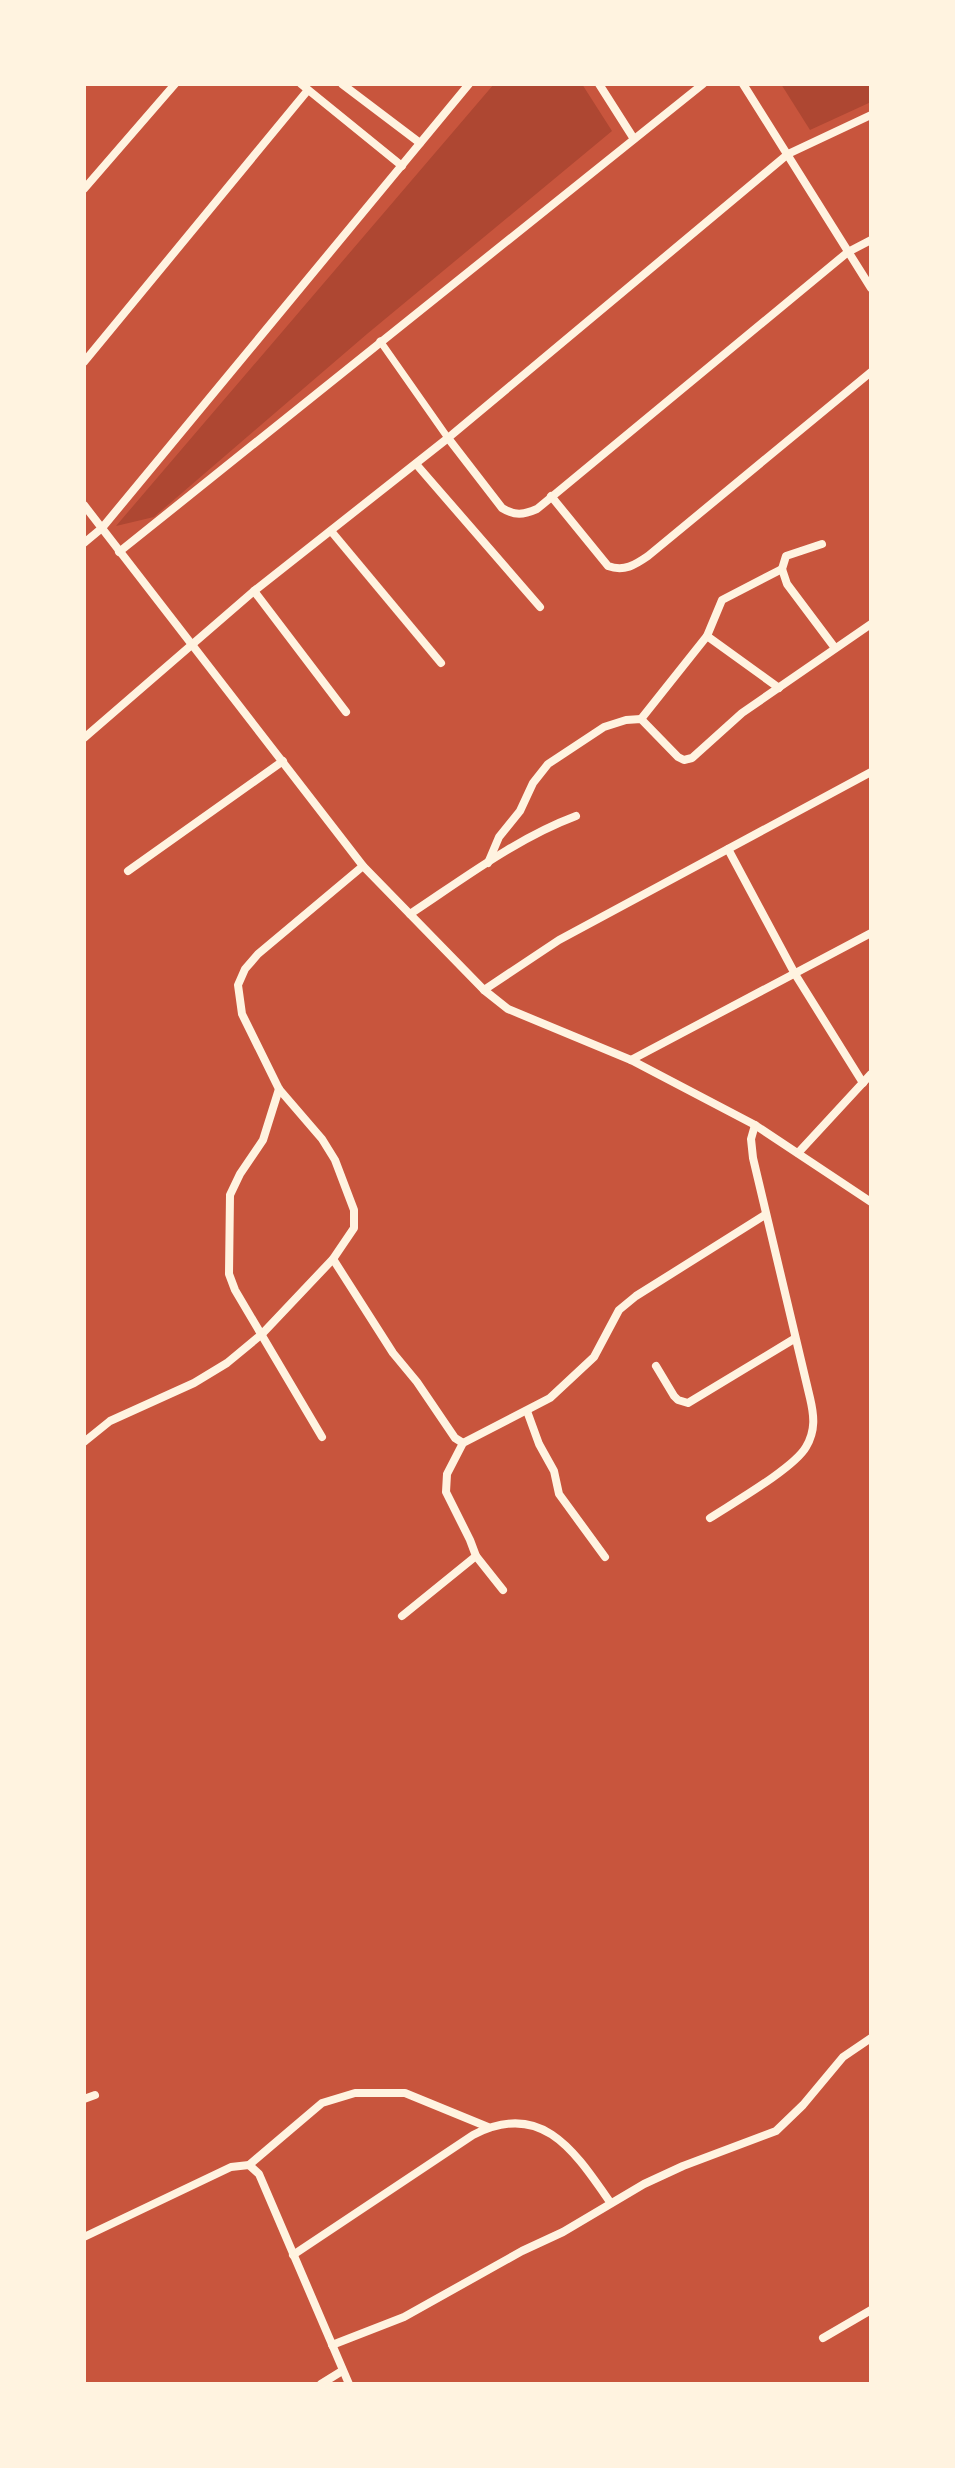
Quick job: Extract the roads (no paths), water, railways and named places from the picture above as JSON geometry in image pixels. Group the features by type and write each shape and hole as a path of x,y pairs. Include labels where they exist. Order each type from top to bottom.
{"street":[{"path":"84,189 175,84"},
{"path":"342,84 420,143"},
{"path":"84,543 102,528 469,84"},
{"path":"599,84 634,139"},
{"path":"119,552 703,84"},
{"path":"743,84 871,288"},
{"path":"84,362 305,87 402,166"},
{"path":"84,738 254,591 448,438 788,154 871,115"},
{"path":"380,341 502,508 512,514 525,514 537,509 848,252 871,240"},
{"path":"551,496 608,566 626,568 648,556 871,372"},
{"path":"416,464 540,607"},
{"path":"84,505 363,866 484,990 508,1009 631,1060 755,1125 871,1202"},
{"path":"331,531 441,663"},
{"path":"822,544 786,556 782,569 787,584 835,648"},
{"path":"641,719 707,636 722,600 782,569"},
{"path":"254,591 346,712"},
{"path":"488,863 499,837 520,811 533,783 548,764 604,727 641,719 684,760 692,758 742,713 871,624"},
{"path":"707,636 779,688"},
{"path":"128,871 283,761"},
{"path":"484,990 559,940 871,772"},
{"path":"410,914 488,863 559,822 576,816"},
{"path":"728,849 795,974 863,1083"},
{"path":"84,1442 110,1421 194,1383 227,1363 262,1334 333,1259 354,1228 355,1219 348,1193 329,1148 279,1089 242,1014 238,985 245,969 258,954 363,866"},
{"path":"631,1060 871,933"},
{"path":"798,1153 871,1074"},
{"path":"279,1089 263,1140 230,1195 229,1274 235,1290 322,1437"},
{"path":"710,1518 791,1463 805,1449 813,1432 814,1418 753,1158 751,1139 755,1125"},
{"path":"503,1590 476,1556 446,1492 447,1474 463,1443 550,1398 594,1357 619,1310 636,1296 765,1215"},
{"path":"333,1259 393,1353 455,1438 463,1443"},
{"path":"656,1366 674,1396 688,1403 794,1339"},
{"path":"527,1411 559,1484 559,1494 605,1557"},
{"path":"402,1616 476,1556"},
{"path":"332,2345 404,2317 522,2251 563,2232 610,2202 683,2166 776,2131 803,2105 843,2057 871,2038"},
{"path":"84,2237 231,2167 249,2165 322,2103 355,2093 405,2093 488,2127"},
{"path":"84,2099 95,2095"},
{"path":"293,2255 488,2127 504,2122 524,2123 567,2144 610,2202"},
{"path":"249,2165 259,2174 349,2384"},
{"path":"823,2338 871,2310"},
{"path":"321,2384 342,2371"}]}
